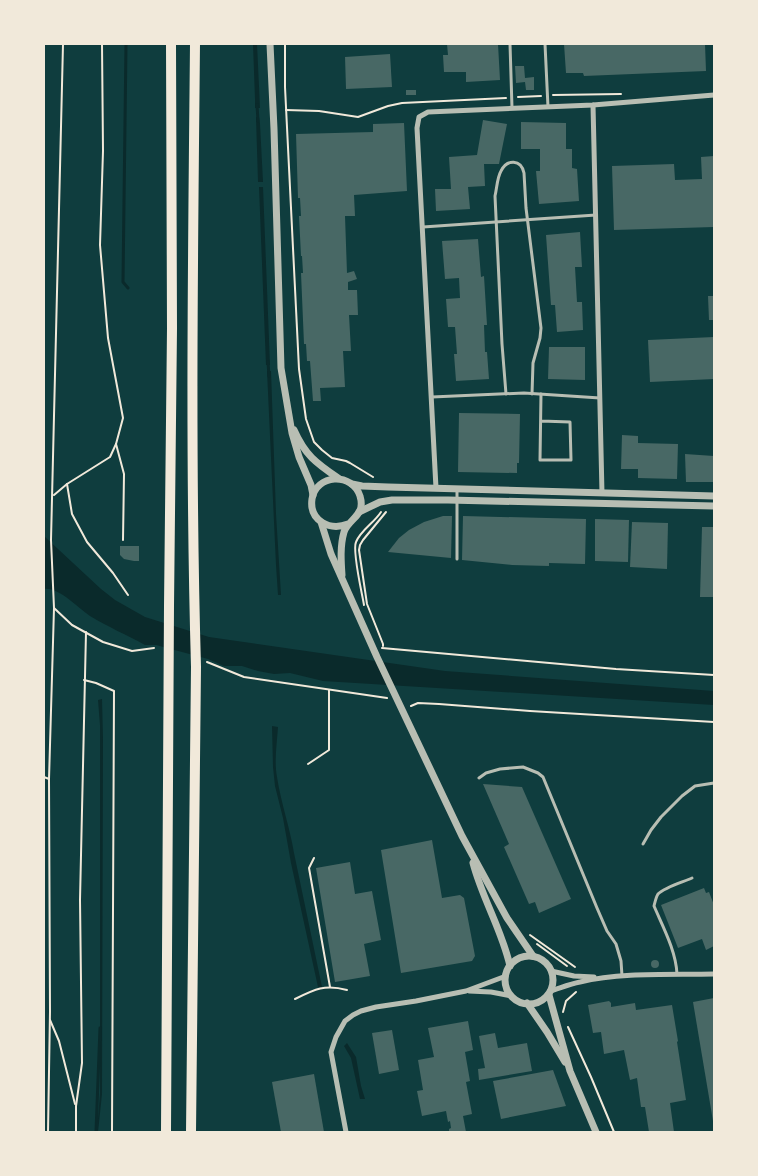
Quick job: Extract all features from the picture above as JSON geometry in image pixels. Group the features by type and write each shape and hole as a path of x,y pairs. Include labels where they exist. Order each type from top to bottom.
{"highway":[{"path":"166,1132 172,328 171,44"},
{"path":"191,1132 196,667 194,611 193,316 195,44"}],"street":[{"path":"270,44 281,368 288,416 299,457 311,485 314,512 328,526 341,527 348,524 353,521 359,512 361,504 357,490 352,484 339,478 309,456 288,416"},
{"path":"436,499 417,128 420,117 428,112 593,105 714,95"},
{"path":"593,105 602,493"},
{"path":"313,495 321,484 339,478"},
{"path":"352,484 362,486 714,496"},
{"path":"359,512 380,502 436,499 714,506"},
{"path":"322,522 331,554 376,657 470,853 507,918 533,956"},
{"path":"342,577 341,551 344,533 348,524"},
{"path":"470,853 478,882 504,944 510,966"},
{"path":"570,1071 549,993 553,980 548,966 533,956 526,956 514,961 506,976 508,990 512,996 518,1001 527,1004 540,1001 549,993 579,982 602,978"},
{"path":"551,971 574,976 602,978 714,974"},
{"path":"346,1132 332,1052 336,1037 345,1021 361,1011 466,991 506,976"},
{"path":"466,991 491,992 512,996"},
{"path":"527,1004 547,1032 570,1071 596,1132"}],"lane":[{"path":"510,44 512,108"},
{"path":"545,44 548,107"},
{"path":"506,394 495,196 500,173 507,164 514,162 521,164 524,173 527,220 541,328 533,363 532,394"},
{"path":"422,227 596,215"},
{"path":"541,394 540,460 571,460 570,422 541,421"},
{"path":"431,398 541,394 600,398"},
{"path":"457,488 457,559"},
{"path":"479,778 486,773 500,769 523,766 543,777 607,931 616,944 621,961 622,977"},
{"path":"643,844 660,817 682,796 695,786 714,783"},
{"path":"677,975 677,967 671,948 654,906 658,894 692,878"}],"path":[{"path":"48,1132 50,1020 49,779 54,608 51,540 63,44"},
{"path":"53,496 67,484 110,457 116,444 123,418 108,338 100,245 103,151 102,44"},
{"path":"285,44 285,87 298,362 306,419 314,442 322,450 332,458 346,460 374,478"},
{"path":"116,444 124,474 123,540"},
{"path":"67,484 72,514 87,542 113,573 128,595"},
{"path":"381,509 380,514 356,542 355,548 364,604 382,648"},
{"path":"382,648 383,644 367,604 359,550 363,540 386,512"},
{"path":"54,608 72,625 104,642 132,651 154,648"},
{"path":"76,1132 76,1106 82,1063 80,900 86,632"},
{"path":"382,648 714,676"},
{"path":"207,662 244,677 388,698"},
{"path":"84,680 96,682 114,691 112,1132"},
{"path":"308,764 329,750 329,689"},
{"path":"402,711 418,703 714,722"},
{"path":"44,777 49,779"},
{"path":"314,858 308,868 330,987"},
{"path":"525,934 573,970"},
{"path":"295,999 317,989 334,986 347,990"},
{"path":"560,1006 562,1014"},
{"path":"50,1020 59,1040 76,1106"},
{"path":"566,1023 595,1085 614,1132"}],"water":[{"path":"253,44 257,44 260,108 255,108"},
{"path":"256,117 259,117 260,124 263,182 258,182"},
{"path":"259,187 263,187 270,365 266,365"},
{"path":"267,371 271,371 281,595 278,595 276,565"},
{"path":"44,536 115,600 145,617 209,637 445,671 714,691 714,705 323,681 290,673 274,674 242,666 224,666 208,659 156,645 145,645 90,616 56,591 44,589"},
{"path":"102,699 102,1094 97,1132 100,1093 100,725 98,700"},
{"path":"272,726 278,727 277,777 322,987 318,987 275,786"},
{"path":"347,1043 356,1057 365,1099 360,1099 351,1058 344,1046"}],"building":[{"path":"447,44 498,44 500,80 466,82 466,72 444,72 443,55 448,55"},
{"path":"564,44 705,44 706,71 584,76 583,73 566,73"},
{"path":"390,54 392,87 346,89 345,57"},
{"path":"515,66 524,66 525,78 534,77 534,90 526,90 525,82 516,83"},
{"path":"406,90 416,90 416,95 406,95"},
{"path":"483,120 507,124 499,164 484,164 485,186 468,187 470,209 436,211 435,189 451,189 449,157 477,155"},
{"path":"521,122 566,123 566,149 572,149 572,168 577,169 579,201 539,204 536,171 540,171 540,149 521,149"},
{"path":"404,123 407,191 354,195 355,216 345,216 347,273 354,271 357,279 348,282 348,290 357,290 358,315 349,315 351,351 343,351 345,387 320,388 321,401 313,401 310,361 307,361 306,344 304,344 301,273 303,273 299,216 301,216 300,198 298,198 296,134 373,132 373,124"},
{"path":"714,156 714,227 614,230 612,166 674,164 675,180 702,179 701,157"},
{"path":"580,232 582,267 575,267 577,302 582,302 583,330 557,332 555,305 551,305 546,235"},
{"path":"478,239 481,277 484,276 487,325 484,325 485,352 487,352 489,379 456,381 455,327 448,327 446,299 460,298 459,278 445,279 442,241"},
{"path":"708,296 714,296 714,320 709,320"},
{"path":"714,337 714,379 650,382 648,340"},
{"path":"549,347 585,347 585,380 548,379"},
{"path":"459,413 520,414 517,473 458,472"},
{"path":"622,435 638,436 638,443 678,444 677,479 638,478 638,469 621,469"},
{"path":"685,454 714,456 714,482 686,482"},
{"path":"443,516 452,516 451,558 388,552 399,538 409,530 424,522"},
{"path":"463,516 586,519 585,564 549,563 549,566 512,565 462,560"},
{"path":"595,519 629,520 628,562 595,561"},
{"path":"632,522 668,523 667,569 630,567"},
{"path":"702,527 714,527 714,597 700,597"},
{"path":"120,546 139,546 139,561 124,559 120,555"},
{"path":"483,784 522,787 571,899 539,913 535,902 529,904 504,847 509,844"},
{"path":"432,840 442,898 460,895 464,898 475,956 472,961 401,973 381,850"},
{"path":"350,862 355,894 372,891 381,940 364,944 370,976 335,982 316,868"},
{"path":"704,888 706,893 709,892 714,905 714,946 706,950 702,939 678,948 661,905"},
{"path":"655,960 659,964 655,968 651,964"},
{"path":"714,998 714,1121 713,1121 693,1002"},
{"path":"609,1001 611,1007 635,1003 636,1010 672,1005 686,1100 670,1103 674,1132 649,1132 645,1107 641,1107 637,1078 630,1080 624,1050 604,1054 601,1032 593,1033 588,1005"},
{"path":"468,1021 473,1050 465,1052 470,1081 466,1082 472,1114 463,1116 466,1132 449,1132 451,1128 450,1121 448,1122 446,1111 422,1116 417,1091 423,1090 418,1060 434,1057 428,1028"},
{"path":"392,1030 399,1070 379,1074 372,1033"},
{"path":"495,1033 498,1048 527,1043 532,1071 479,1080 478,1069 485,1068 479,1036"},
{"path":"553,1070 566,1106 501,1119 493,1081"},
{"path":"314,1074 324,1132 281,1132 272,1082"}],"waterway":[{"path":"126,44 123,282 128,288"},
{"path":"257,105 258,121"},
{"path":"268,362 269,376"},
{"path":"96,1132 100,1028"}]}
